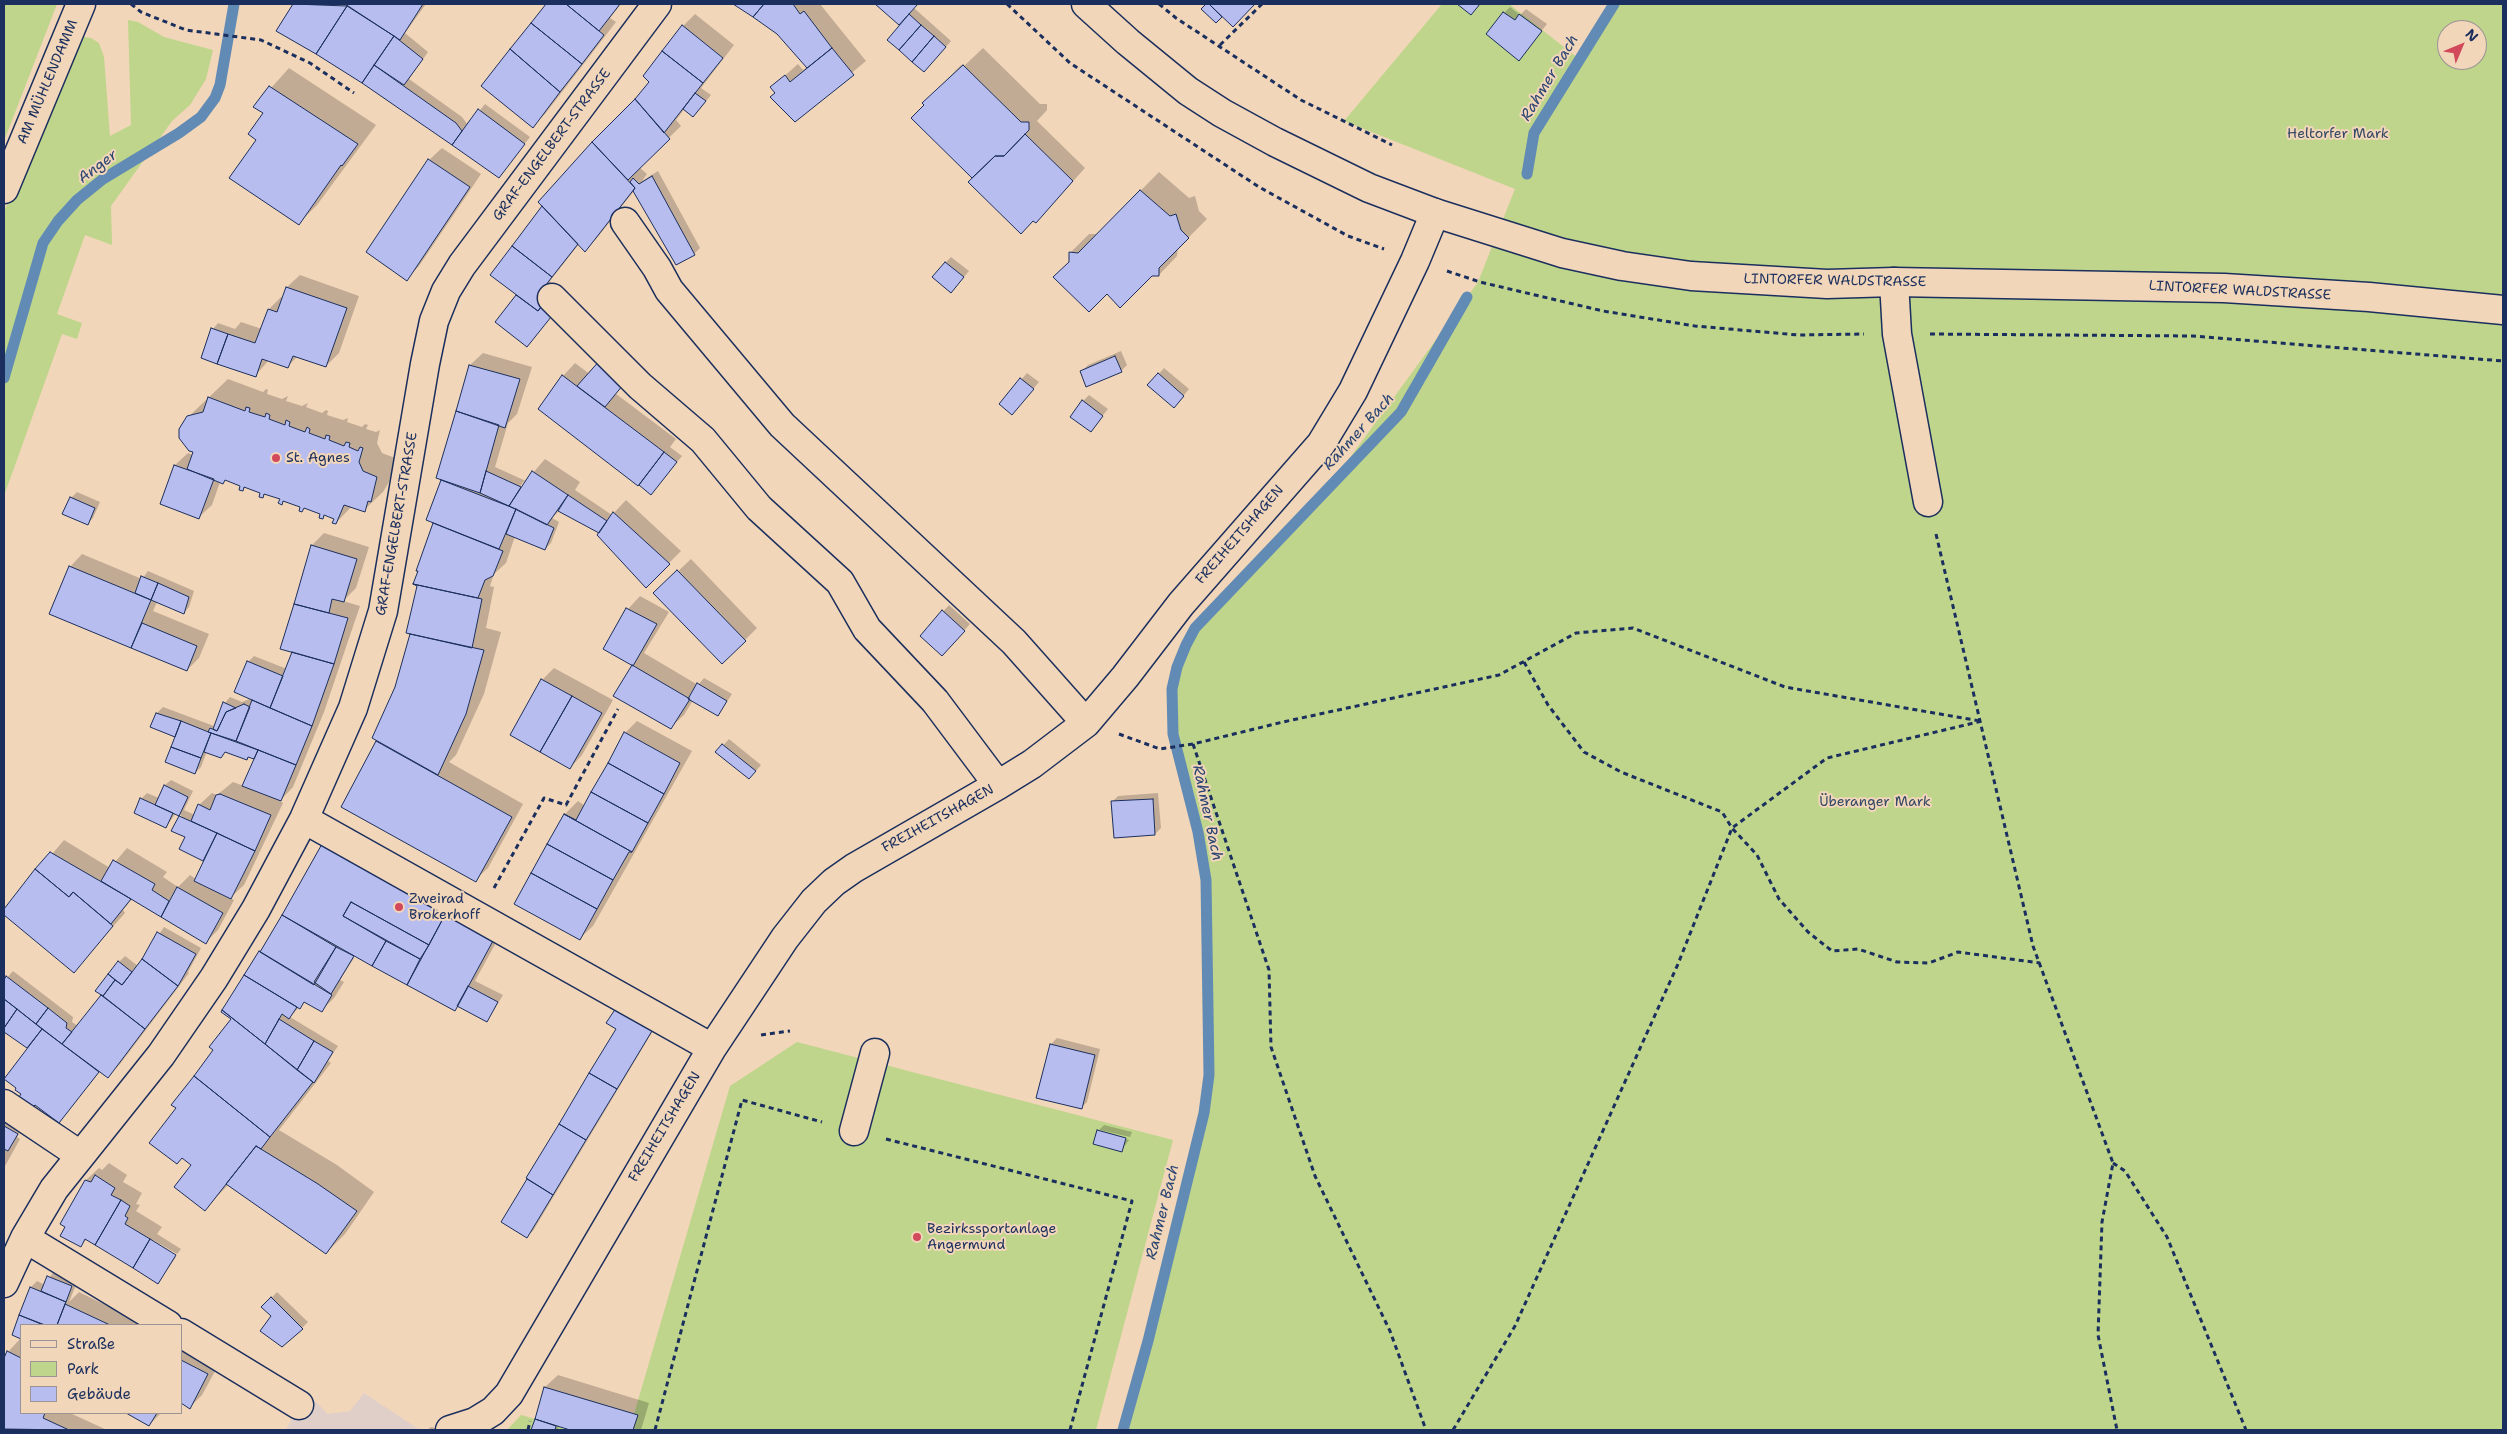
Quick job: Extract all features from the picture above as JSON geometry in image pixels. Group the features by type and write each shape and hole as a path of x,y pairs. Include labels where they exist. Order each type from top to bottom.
{"street":[{"name":"AM MÜHLENDAMM","path":"4,189 81,4"},
{"name":"GRAF-ENGELBERT-STRASSE","path":"4,1283 25,1238 54,1188 161,1055 214,978 256,909 304,819 353,708 383,611 425,364 434,321 446,291 462,266 657,4"},
{"name":"LINTORFER WALDSTRASSE","path":"1086,4 1188,91 1222,113 1275,142 1369,188 1435,213 1562,253 1622,266 1691,276 1752,281 1827,284 1894,282 2224,288 2369,297 2503,310"},
{"name":"FREIHEITSHAGEN","path":"468,1428 493,1411 508,1394 712,1048 785,938 810,906 834,882 896,842 1032,764 1086,723 1125,677 1180,604 1321,444 1353,391 1415,261 1435,213"},
{"path":"625,222 658,268 669,290 782,425 1014,642 1086,723"},
{"path":"1894,282 1897,334 1928,502"},
{"path":"552,298 640,386 703,440 759,508 840,582 867,629 935,701 998,785"},
{"path":"304,819 712,1048"},
{"path":"854,1131 875,1054"},
{"path":"4,1104 80,1155"},
{"path":"25,1238 166,1324"},
{"path":"182,1334 299,1405"}],"path":[{"path":"131,4 141,12 186,30 261,40 310,63 354,93"},
{"path":"1159,4 1301,100 1392,145"},
{"path":"1220,46 1262,4"},
{"path":"1928,502 1982,721 2033,946 2113,1164 2102,1222 2098,1335 2118,1430"},
{"path":"1086,723 1160,749 1193,744 1292,720 1499,675 1576,633 1633,628 1785,687 1982,721"},
{"path":"1524,662 1548,705 1584,752 1621,772 1722,812 1732,828 1757,855 1779,899 1808,932 1832,951 1858,949 1897,962 1929,963 1958,952 2040,963"},
{"path":"478,917 544,798 566,804 618,708"},
{"path":"1453,1430 1516,1326 1678,964 1732,828 1827,758 1982,721"},
{"path":"1193,744 1269,970 1271,1047 1315,1176 1390,1331 1426,1430"},
{"path":"655,1430 742,1100 854,1131 1132,1201 1070,1430"},
{"path":"2113,1164 2125,1171 2167,1237 2246,1430"}],"shaded area":[{"path":"364,1393 420,1430 286,1430 305,1395 314,1400 328,1414 350,1411"}],"green space":[{"path":"4,4 57,4 4,141"},
{"name":"Überanger Mark","path":"1442,4 1509,4 1578,58 1531,133 1526,159 1543,116 1566,86 1615,4 2503,4 2503,1430 1122,1430 1207,1112 1211,1075 1208,881 1200,831 1175,733 1175,688 1179,669 1188,644 1198,629 1286,536 1338,474 1478,282 1515,189 1344,121"},
{"path":"128,20 138,22 164,37 213,50 206,79 190,105 172,121 111,206 112,245 85,235 57,314 82,323 77,339 62,334 4,496 4,212 72,43 79,36 91,38 99,43 104,57 110,136 131,125"},
{"name":"Bezirkssportanlage Angermund","path":"797,1042 1173,1140 1096,1430 507,1430 521,1415 535,1419 544,1387 634,1414 730,1086"}],"building":[{"path":"293,4 347,6 316,54 276,31"},
{"path":"345,4 423,4 400,40"},
{"path":"546,4 566,4 604,35 582,64 531,23"},
{"path":"566,4 620,4 599,31"},
{"path":"733,4 764,4 753,17"},
{"path":"764,4 793,4 800,14 804,11 832,48 807,68 777,34 753,17"},
{"path":"875,4 918,4 899,25"},
{"path":"1206,4 1209,4 1222,17 1216,23 1201,9"},
{"path":"1209,4 1255,4 1233,27"},
{"path":"1457,4 1480,4 1471,15"},
{"path":"347,6 394,36 362,83 316,54"},
{"path":"1503,12 1515,20 1519,14 1542,31 1519,61 1486,34"},
{"path":"909,14 921,25 899,50 887,40"},
{"path":"531,23 582,64 560,92 510,49"},
{"path":"682,25 723,58 703,83 662,51"},
{"path":"921,25 934,36 912,62 899,50"},
{"path":"394,36 423,59 404,85 374,65"},
{"path":"934,36 946,47 924,72 912,62"},
{"path":"832,48 854,75 795,122 770,97 775,93 770,87 785,75 790,82"},
{"path":"510,49 560,92 533,128 481,86"},
{"path":"662,51 703,83 664,133 635,99 649,82 643,76"},
{"path":"374,65 456,123 462,131 452,145 362,83"},
{"path":"963,65 1021,122 1029,122 1029,130 1004,156 995,156 972,178 911,118 924,105 922,103"},
{"path":"269,86 358,144 299,225 229,178 256,140 248,134 263,113 253,107"},
{"path":"695,93 706,101 693,117 683,109"},
{"path":"635,99 670,139 628,180 592,142"},
{"path":"478,109 525,144 499,178 452,145"},
{"path":"1025,134 1073,181 1036,223 1033,221 1021,234 968,182 995,156 1004,156"},
{"path":"592,142 635,188 585,252 538,202"},
{"path":"428,159 470,187 407,281 366,252"},
{"path":"652,176 695,255 676,265 633,191 635,188 630,182 633,178 639,184"},
{"path":"1140,190 1170,216 1176,214 1181,230 1189,238 1159,268 1159,276 1152,276 1120,308 1107,294 1089,312 1053,277 1069,262 1069,252 1078,253"},
{"path":"542,206 578,244 552,277 512,246"},
{"path":"512,246 552,277 539,294 544,303 538,311 490,275"},
{"path":"945,262 964,277 951,293 932,277"},
{"path":"286,287 347,308 326,367 293,356 288,368 262,359 256,377 217,364 228,334 255,343 268,309 277,312"},
{"path":"516,295 538,311 544,303 555,312 527,347 495,322"},
{"path":"211,328 228,334 217,364 201,358"},
{"path":"1115,356 1122,372 1086,387 1080,371"},
{"path":"601,359 627,380 605,407 577,386"},
{"path":"469,365 520,379 505,428 456,411"},
{"path":"1158,373 1184,396 1174,408 1147,385"},
{"path":"562,375 664,452 638,486 538,409"},
{"path":"1020,378 1034,389 1012,415 999,404"},
{"name":"St. Agnes","path":"208,397 245,411 246,407 250,408 249,412 265,417 266,413 270,415 269,419 285,425 286,420 290,422 289,426 305,432 307,427 310,429 309,433 325,439 326,435 330,436 329,440 344,446 346,442 350,443 349,447 358,451 360,447 363,448 359,462 363,471 377,477 371,502 368,501 365,512 344,505 336,524 332,523 334,519 324,515 323,519 319,518 320,514 304,508 302,512 299,511 300,507 283,501 282,505 278,503 280,499 264,494 263,498 259,497 260,493 244,487 243,491 239,490 240,486 225,480 223,484 187,469 193,452 189,451 179,438 179,429 187,416 203,412"},
{"path":"1082,400 1103,416 1091,432 1070,417"},
{"path":"456,411 499,425 480,493 436,478"},
{"path":"664,452 677,462 651,495 639,485"},
{"path":"174,465 214,479 199,519 160,504"},
{"path":"486,471 521,487 509,506 480,493"},
{"path":"532,471 568,495 547,525 509,506"},
{"path":"441,480 516,509 499,549 426,520"},
{"path":"568,495 607,521 599,533 558,511"},
{"path":"70,497 95,508 88,525 62,514"},
{"path":"516,509 554,528 545,550 506,534"},
{"path":"613,512 670,564 646,588 597,535"},
{"path":"433,523 503,551 493,576 485,580 478,598 413,584"},
{"path":"311,545 357,559 344,602 332,599 329,613 294,604"},
{"path":"69,566 151,600 131,648 49,614"},
{"path":"677,570 746,641 722,664 653,593"},
{"path":"141,576 158,583 151,600 135,593"},
{"path":"158,583 189,597 184,614 151,600"},
{"path":"413,584 482,599 472,648 406,633 417,586"},
{"path":"294,604 348,618 334,664 280,649"},
{"path":"626,608 657,624 633,666 603,649"},
{"path":"942,610 965,631 942,656 920,636"},
{"path":"142,623 197,646 187,671 131,648"},
{"path":"410,634 484,650 466,714 438,775 372,738 395,687"},
{"path":"292,652 334,664 312,726 270,708"},
{"path":"247,661 283,676 270,708 234,692"},
{"path":"632,665 690,699 671,729 613,696"},
{"path":"541,679 572,696 540,752 510,735"},
{"path":"697,683 727,701 718,716 688,699"},
{"path":"572,696 602,713 570,769 540,752"},
{"path":"252,700 312,726 296,765 236,741"},
{"path":"223,702 236,708 226,712 217,731 213,729"},
{"path":"244,704 250,707 236,741 208,732 210,728 217,731 226,712"},
{"path":"156,713 181,721 175,737 150,727"},
{"path":"181,721 211,733 201,758 171,747"},
{"path":"624,732 680,763 664,794 608,763"},
{"path":"211,733 258,750 254,759 248,757 247,760 225,752 221,758 204,752"},
{"path":"376,741 512,817 476,882 341,807"},
{"path":"722,744 756,771 749,779 715,752"},
{"path":"171,747 201,758 195,774 165,762"},
{"path":"258,750 296,765 281,801 242,786"},
{"path":"608,763 664,794 648,823 591,792"},
{"path":"164,785 188,797 179,816 155,805"},
{"path":"591,792 648,823 632,852 564,814 576,820"},
{"path":"220,794 271,815 255,851 191,821 198,804 210,810 216,795"},
{"path":"140,798 173,813 166,828 134,813"},
{"path":"1153,799 1155,835 1114,838 1111,801"},
{"path":"564,814 632,852 629,852 613,880 547,844"},
{"path":"179,816 217,833 203,861 179,849 185,837 171,831"},
{"path":"217,833 255,851 231,899 194,881"},
{"path":"322,844 446,913 429,945 351,902 343,916 386,941 372,966 282,915"},
{"path":"547,844 613,880 597,909 531,873"},
{"path":"50,852 131,899 111,924 73,892 69,897 35,869"},
{"path":"113,860 155,884 152,890 169,901 161,917 101,881"},
{"path":"35,869 69,897 73,892 113,926 74,973 4,915 4,909"},
{"path":"531,873 597,909 580,940 514,904"},
{"path":"177,887 223,913 206,944 161,917"},
{"path":"351,902 429,945 420,959 343,916"},
{"path":"446,913 494,939 455,1011 407,985"},
{"path":"282,915 336,947 314,985 260,952"},
{"path":"157,932 196,954 178,986 142,959"},
{"path":"386,941 420,959 407,985 372,966"},
{"path":"336,947 354,956 331,994 314,982"},
{"path":"259,951 332,995 322,1012 304,1002 300,1009 244,975"},
{"path":"142,959 178,986 145,1029 103,996 115,980 122,985"},
{"path":"118,961 132,972 122,985 108,974"},
{"path":"108,974 115,980 103,996 95,991"},
{"path":"244,975 297,1007 289,1019 282,1014 265,1044 222,1010"},
{"path":"6,976 48,1008 36,1024 4,999 4,980"},
{"path":"468,986 498,1002 487,1022 457,1006"},
{"path":"101,995 145,1029 108,1078 62,1044"},
{"path":"4,999 17,1009 4,1028"},
{"path":"48,1008 67,1023 66,1028 72,1032 62,1044 36,1024"},
{"path":"616,1008 652,1031 617,1089 589,1073 616,1029 606,1023"},
{"path":"17,1009 42,1029 27,1048 4,1032 4,1028"},
{"path":"222,1010 313,1082 270,1137 194,1076 213,1050 209,1047 231,1019 221,1012"},
{"path":"279,1019 314,1041 297,1070 265,1044"},
{"path":"42,1029 99,1072 59,1123 35,1105 33,1107 19,1097 21,1094 15,1090 16,1088 4,1079"},
{"path":"314,1041 333,1052 314,1083 297,1070"},
{"path":"1050,1044 1095,1055 1082,1109 1036,1098"},
{"path":"589,1073 617,1089 586,1140 559,1124"},
{"path":"194,1076 270,1137 261,1149 256,1146 205,1211 174,1187 191,1165 182,1158 177,1164 149,1143 176,1108 171,1105"},
{"path":"559,1124 586,1140 553,1195 526,1178"},
{"path":"4,1126 18,1134 8,1151 4,1149"},
{"path":"1097,1130 1126,1138 1122,1152 1093,1144"},
{"path":"256,1146 318,1184 357,1211 326,1254 226,1184"},
{"path":"95,1175 115,1188 111,1195 121,1200 95,1245 85,1239 81,1247 60,1236 65,1227 60,1224 85,1180 91,1182"},
{"path":"527,1179 553,1195 527,1238 501,1222"},
{"path":"121,1200 130,1206 125,1216 128,1218 125,1224 150,1239 133,1268 95,1245"},
{"path":"150,1239 176,1255 158,1284 133,1268"},
{"path":"47,1276 72,1286 66,1302 41,1291"},
{"path":"30,1287 66,1302 57,1324 42,1324 19,1315"},
{"path":"271,1297 303,1329 282,1347 260,1331 271,1316 261,1307"},
{"path":"65,1304 108,1324 57,1324"},
{"path":"19,1315 41,1324 20,1324 20,1339 12,1335"},
{"path":"7,1351 20,1358 20,1414 45,1414 43,1418 69,1430 4,1429 4,1358"},
{"path":"182,1361 208,1374 190,1409 182,1404"},
{"path":"544,1387 638,1415 633,1430 570,1430 535,1419"},
{"path":"128,1414 156,1414 149,1426"},
{"path":"535,1419 556,1426 555,1430 531,1430"}],"waterway":[{"name":"Anger","path":"4,378 43,243 58,221 77,200 103,179 179,133 201,117 215,98 220,85 234,4"},
{"name":"Rahmer Bach","path":"1527,174 1534,133 1614,4"},
{"name":"Rahmer Bach","path":"1123,1430 1148,1341 1204,1113 1209,1075 1206,880 1198,832 1173,734 1172,689 1177,667 1195,628 1401,412 1467,297"}],"place":[{"name":"St. Agnes","path":"276,458"},
{"name":"Zweirad Brokerhoff","path":"399,907"},
{"name":"Bezirkssportanlage Angermund","path":"917,1237"}],"park label":[{"name":"Heltorfer Mark","path":"2338,134"}]}
